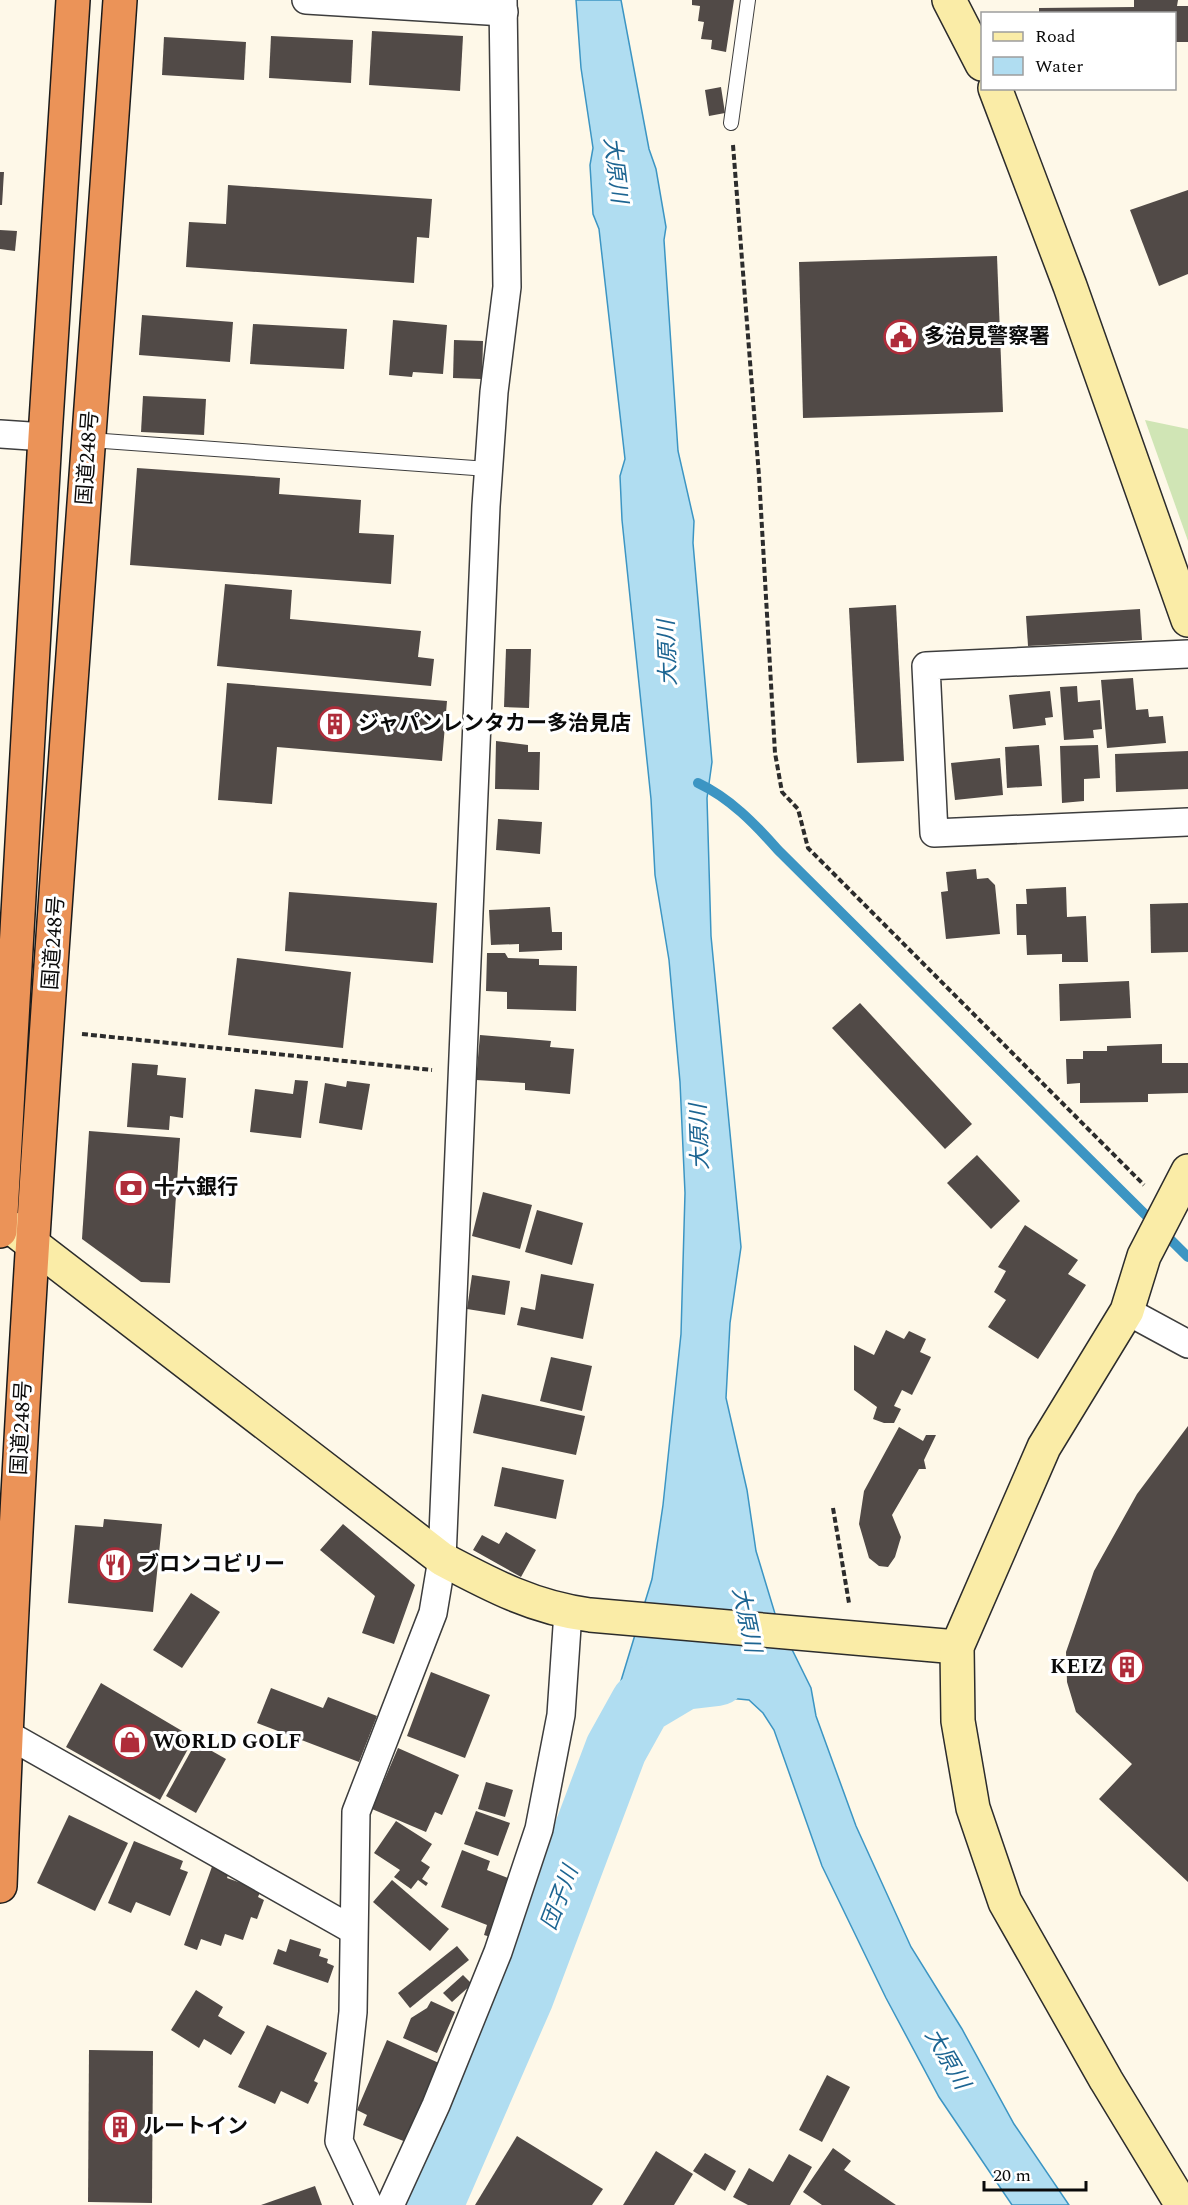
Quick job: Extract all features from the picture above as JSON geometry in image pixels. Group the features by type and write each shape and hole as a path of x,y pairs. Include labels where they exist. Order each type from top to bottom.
{"highway":[{"name":"国道248号","path":"0,1231 45,437 73,0"},
{"name":"国道248号","path":"0,1886 32,1244 120,0"}],"street":[{"path":"306,0 503,6 507,287 494,393 488,470 442,1559 433,1613 356,1812 357,1881 353,1930 353,2012 339,2142 386,2204 436,2105 498,1952 539,1829 579,1614"},
{"path":"948,0 981,62"},
{"path":"996,90 1070,286 1188,620"},
{"path":"0,434 45,437"},
{"path":"1188,654 926,666 934,833 1188,822"},
{"path":"1182,2205 1106,2080 1005,1902 973,1808 958,1721 957,1647 1044,1447 1127,1311 1147,1250 1188,1171"},
{"path":"0,1219 442,1559 506,1593 579,1614 957,1647"},
{"path":"1127,1311 1188,1344"},
{"path":"6,1733 353,1930"}],"lane":[{"path":"731,123 748,0"},
{"path":"90,440 488,470"}],"path":[{"path":"731,123 759,476 775,753 782,792 798,809 808,848 836,879 915,953 1109,1152 1169,1209"},
{"path":"82,1034 462,1073"},
{"path":"833,1508 850,1608"}],"green space":[{"path":"1145,420 1188,429 1188,541"}],"water":[{"name":"大原川","path":"576,0 621,0 666,227 664,240 678,451 694,521 693,543 712,762 707,798 711,936 741,1247 730,1323 726,1398 747,1490 756,1551 776,1617 811,1688 816,1716 856,1826 911,1947 962,2029 1014,2124 1069,2205 1012,2205 939,2097 886,1998 822,1866 774,1730 763,1713 749,1700 728,1698 685,1703 662,1718 617,1694 652,1579 663,1505 681,1334 685,1193 680,1082 669,960 655,875 651,799 622,520 620,476 625,459 599,229 593,214 590,165 593,148 581,68"}],"building":[{"path":"692,0 734,0 726,52 711,49 712,40 701,39 704,22 698,21 700,6 692,5"},
{"path":"1134,0 1178,0 1177,6 1188,6 1188,42 1176,42 1176,12 1039,12 1039,8 1134,7"},
{"path":"372,31 463,36 460,91 369,85"},
{"path":"271,36 353,40 351,83 269,78"},
{"path":"164,37 246,42 244,80 162,75"},
{"path":"721,87 725,113 709,116 705,90"},
{"path":"0,172 4,172 2,205 0,205"},
{"path":"228,185 432,199 429,238 417,237 414,283 186,267 189,222 226,224"},
{"path":"1188,190 1188,274 1159,286 1130,210"},
{"path":"0,230 17,231 15,251 0,249"},
{"name":"多治見警察署","path":"997,256 1003,412 803,418 799,262"},
{"path":"142,315 233,322 230,362 139,355"},
{"path":"393,320 447,325 443,374 413,372 412,377 389,375"},
{"path":"253,324 347,329 344,369 250,364"},
{"path":"454,340 483,341 482,379 453,378"},
{"path":"143,396 206,399 204,435 141,432"},
{"path":"137,468 280,478 279,494 361,500 359,533 394,535 391,584 130,565"},
{"path":"225,584 292,590 290,619 421,631 418,657 434,659 431,686 217,666"},
{"path":"896,605 904,761 857,763 849,608"},
{"path":"1140,609 1142,640 1028,646 1026,616"},
{"path":"506,649 531,649 529,708 504,707"},
{"path":"1133,678 1136,710 1148,709 1149,717 1163,716 1166,743 1107,748 1101,680"},
{"name":"ジャパンレンタカー多治見店","path":"227,683 447,701 442,761 277,747 272,804 218,800"},
{"path":"1077,686 1078,702 1100,700 1102,729 1093,730 1094,738 1064,740 1060,687"},
{"path":"1050,691 1053,717 1045,718 1046,725 1013,729 1009,695"},
{"path":"496,741 528,745 528,752 540,752 539,790 495,789"},
{"path":"1039,745 1042,786 1007,788 1005,747"},
{"path":"1098,745 1100,778 1084,779 1084,801 1062,803 1060,746"},
{"path":"1188,751 1188,789 1116,792 1115,754"},
{"path":"1000,758 1003,795 955,800 951,763"},
{"path":"498,819 542,822 540,854 496,850"},
{"path":"976,869 977,879 988,878 995,885 1000,934 946,939 941,892 948,891 946,872"},
{"path":"1066,887 1067,917 1086,916 1088,962 1062,962 1062,954 1027,955 1026,935 1017,935 1016,904 1027,904 1026,889"},
{"path":"289,892 437,903 433,963 285,951"},
{"path":"1188,903 1188,952 1151,953 1150,904"},
{"path":"550,907 552,932 562,932 562,950 519,952 519,944 491,945 489,910"},
{"path":"487,953 505,953 508,958 539,959 539,965 577,966 576,1011 507,1009 507,992 486,991"},
{"path":"237,958 351,972 343,1048 228,1035"},
{"path":"1129,981 1131,1018 1060,1021 1059,984"},
{"path":"860,1003 972,1124 945,1149 832,1028"},
{"path":"480,1035 551,1041 550,1047 574,1049 570,1094 525,1090 525,1083 476,1080"},
{"path":"1162,1044 1162,1063 1188,1063 1188,1093 1148,1094 1148,1102 1080,1103 1080,1083 1067,1084 1066,1059 1083,1059 1083,1051 1107,1051 1107,1046"},
{"path":"132,1063 158,1065 157,1075 186,1078 183,1118 170,1116 169,1130 127,1127"},
{"path":"295,1080 308,1081 301,1138 250,1132 255,1089 293,1094"},
{"path":"347,1081 370,1084 362,1130 319,1123 325,1083 346,1087"},
{"name":"十六銀行","path":"89,1131 180,1138 170,1283 141,1282 82,1239"},
{"path":"977,1155 1020,1201 991,1229 947,1183"},
{"path":"483,1192 532,1205 520,1249 472,1236"},
{"path":"537,1210 583,1223 572,1265 525,1252"},
{"path":"1025,1225 1078,1260 1068,1274 1086,1285 1038,1359 988,1327 1006,1300 994,1292 1006,1271 998,1267"},
{"path":"541,1274 594,1284 583,1339 517,1325 521,1307 535,1310"},
{"path":"472,1275 510,1281 505,1315 467,1309"},
{"path":"886,1330 904,1339 909,1331 926,1339 920,1352 931,1357 912,1395 902,1390 894,1406 901,1409 894,1423 884,1423 873,1419 877,1407 854,1390 854,1345 874,1355"},
{"path":"551,1357 592,1366 582,1411 540,1401"},
{"path":"482,1394 585,1416 576,1455 473,1433"},
{"name":"KEIZ","path":"1188,1426 1188,1882 1099,1799 1132,1764 1076,1712 1067,1682 1066,1652 1094,1571 1137,1494"},
{"path":"899,1427 923,1441 926,1435 936,1435 924,1460 926,1469 919,1469 892,1515 901,1537 895,1557 888,1567 879,1566 869,1558 859,1524 864,1491"},
{"path":"502,1467 564,1480 556,1519 494,1506"},
{"name":"ブロンコビリー","path":"104,1519 162,1524 153,1612 68,1603 75,1525 103,1527"},
{"path":"343,1524 415,1585 394,1644 362,1633 375,1596 320,1550"},
{"path":"506,1532 536,1550 521,1577 473,1550 482,1535 499,1544"},
{"path":"191,1593 220,1612 182,1668 153,1650"},
{"path":"431,1672 490,1695 465,1758 407,1736"},
{"name":"WORLD GOLF","path":"101,1683 194,1738 160,1800 66,1747"},
{"path":"271,1688 323,1708 328,1697 377,1716 359,1762 257,1723"},
{"path":"196,1742 226,1759 196,1813 166,1796"},
{"path":"398,1748 459,1775 442,1815 435,1812 426,1832 372,1809"},
{"path":"486,1782 513,1790 505,1817 478,1809"},
{"path":"476,1811 510,1823 498,1856 464,1844"},
{"path":"69,1815 128,1843 95,1911 37,1883"},
{"path":"396,1821 432,1844 421,1861 430,1867 422,1879 428,1883 426,1886 418,1880 411,1889 394,1877 400,1870 374,1853"},
{"path":"134,1841 183,1861 180,1869 188,1872 170,1916 136,1902 131,1913 108,1903"},
{"path":"462,1850 490,1861 487,1870 516,1881 494,1938 484,1935 487,1925 441,1907"},
{"path":"214,1861 231,1867 227,1878 261,1890 258,1897 264,1900 257,1919 251,1917 243,1940 225,1934 221,1946 201,1939 197,1950 184,1945"},
{"path":"392,1880 449,1929 430,1951 373,1902"},
{"path":"290,1939 321,1949 319,1956 328,1959 327,1963 334,1966 328,1983 273,1964 278,1949 286,1952"},
{"path":"457,1946 469,1960 410,2008 398,1993"},
{"path":"463,1975 472,1984 452,2002 443,1993"},
{"path":"196,1990 223,2007 218,2016 245,2032 231,2055 204,2039 199,2048 171,2030"},
{"path":"431,2001 455,2012 437,2053 403,2038 411,2018 427,2008"},
{"path":"267,2025 327,2053 314,2081 318,2083 308,2104 281,2091 275,2104 238,2087"},
{"path":"387,2040 439,2063 406,2142 363,2125 367,2115 357,2110"},
{"name":"ルートイン","path":"89,2050 153,2051 152,2203 88,2202"},
{"path":"827,2075 850,2087 822,2142 799,2130"},
{"path":"517,2136 603,2189 592,2205 475,2205"},
{"path":"833,2148 851,2161 844,2170 896,2205 822,2205 803,2192"},
{"path":"656,2151 693,2174 674,2205 623,2205"},
{"path":"705,2153 736,2171 725,2191 693,2171"},
{"path":"789,2154 812,2167 790,2205 748,2205 733,2197 749,2168 773,2182"},
{"path":"315,2186 322,2205 261,2205"}],"waterway":[{"path":"698,783 721,796 751,821 1188,1257"},
{"name":"団子川","path":"432,2205 523,1996 616,1749 641,1704 683,1679 717,1675"}],"place":[{"name":"多治見警察署","path":"901,337"},
{"name":"ジャパンレンタカー多治見店","path":"335,724"},
{"name":"十六銀行","path":"131,1188"},
{"name":"ブロンコビリー","path":"115,1565"},
{"name":"KEIZ","path":"1127,1667"},
{"name":"WORLD GOLF","path":"130,1742"},
{"name":"ルートイン","path":"120,2127"}]}
